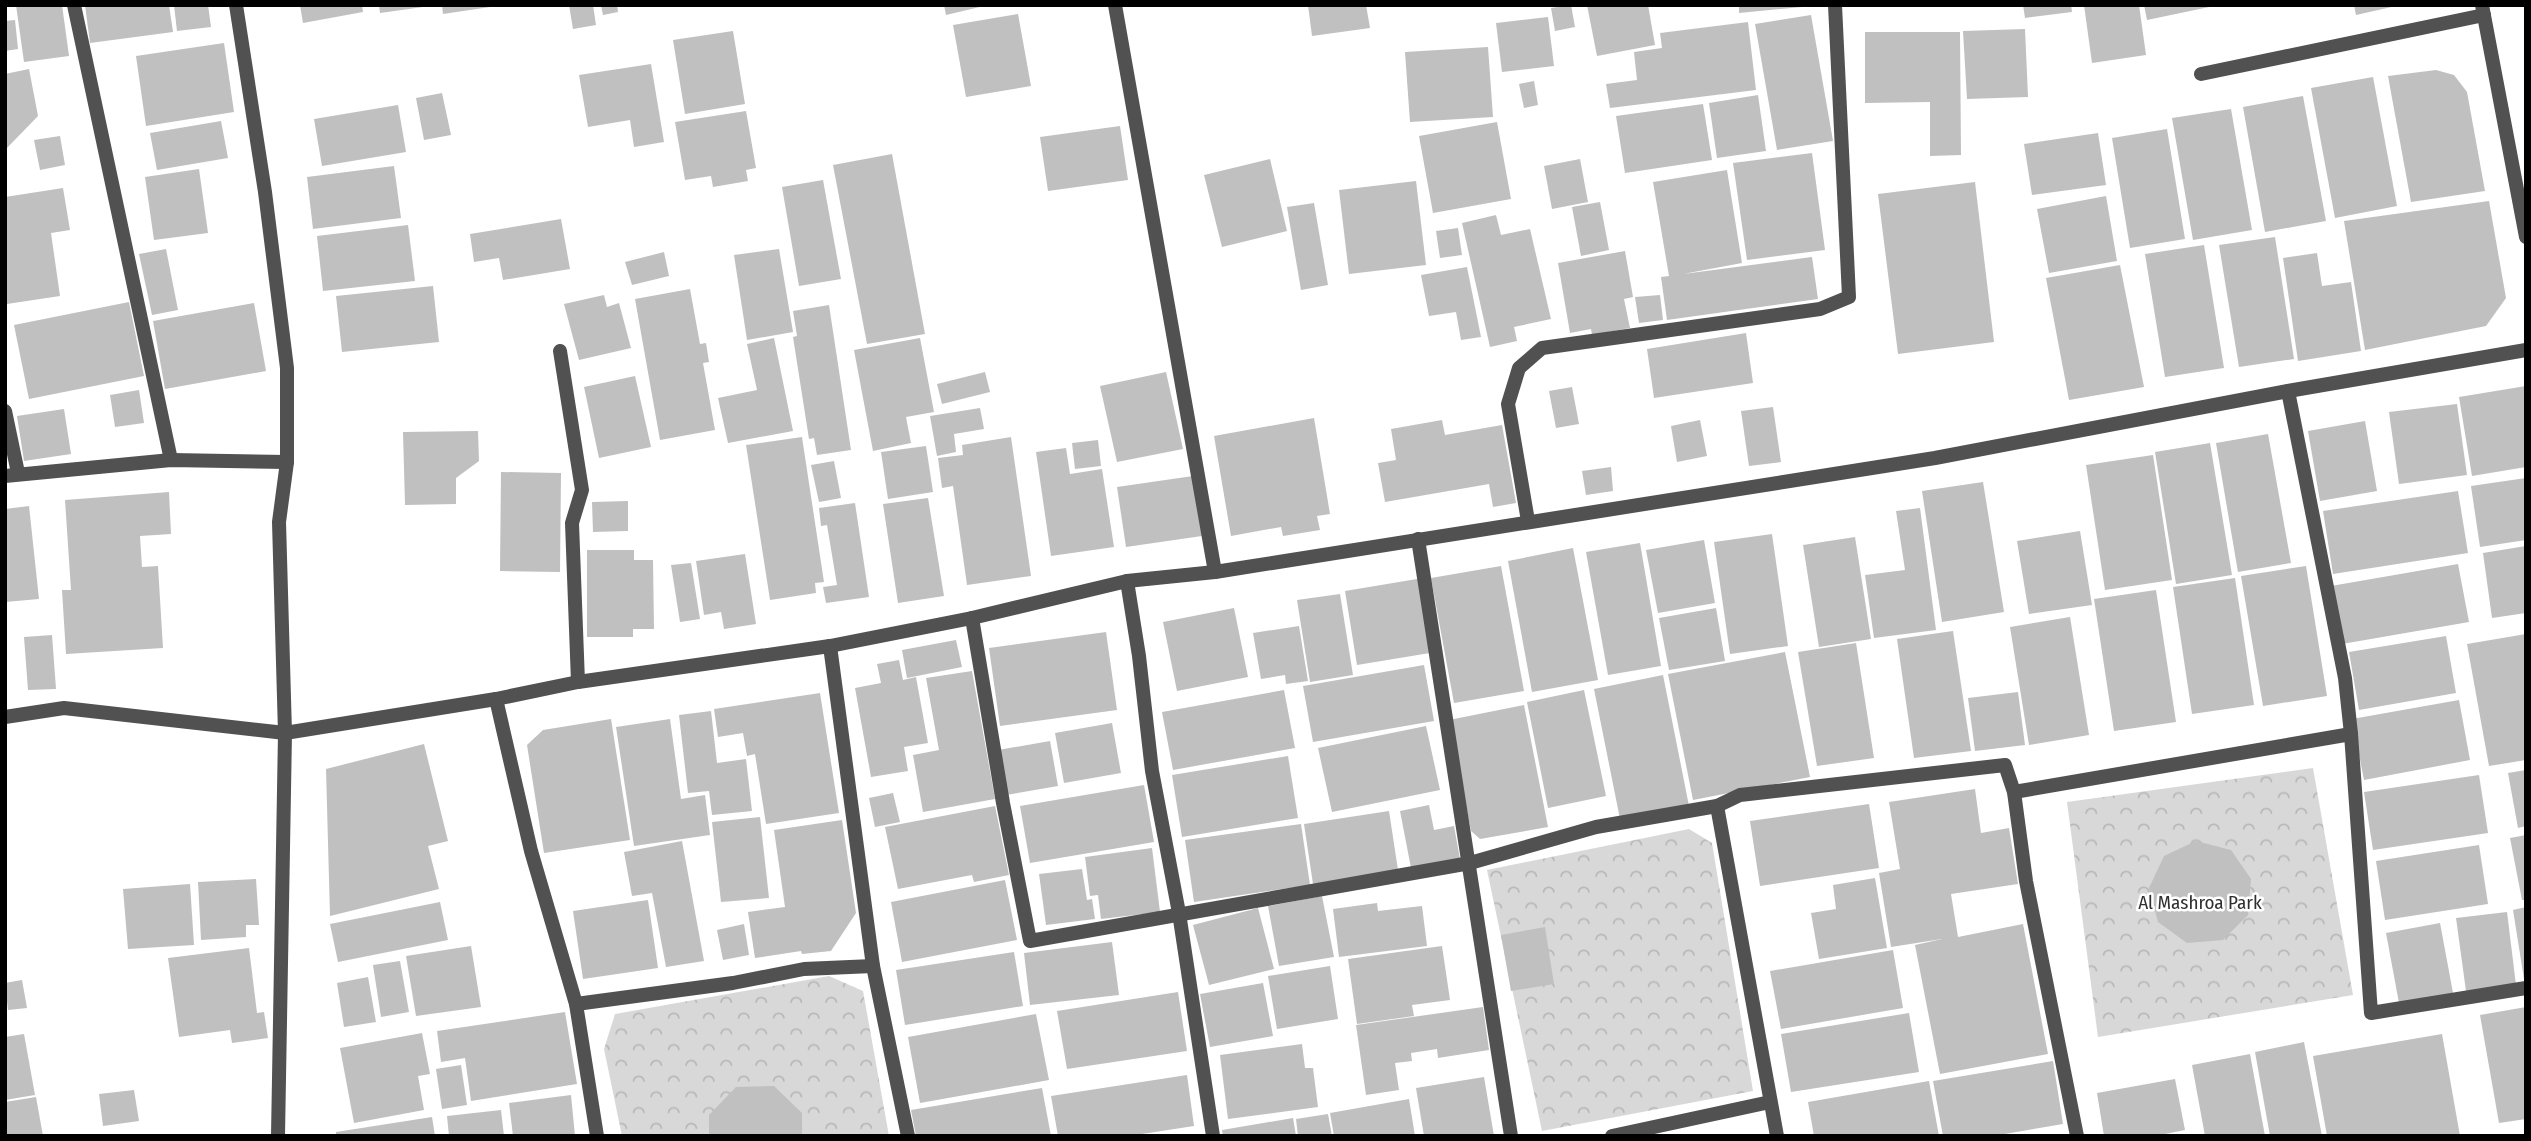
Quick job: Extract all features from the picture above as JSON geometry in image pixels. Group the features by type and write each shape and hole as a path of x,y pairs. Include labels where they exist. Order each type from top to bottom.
{"street":[{"path":"74,5 171,460"},
{"path":"236,5 265,192 287,368 287,463 279,522 285,733 278,1136"},
{"path":"1115,5 1215,572"},
{"path":"1528,521 1508,404 1519,369 1542,348 1820,309 1849,298 1835,5"},
{"path":"2201,74 2483,10 2526,237"},
{"path":"5,717 64,708 285,733 496,699 578,682 830,646 972,618 1127,581 1215,572 1935,458 2288,391 2526,350"},
{"path":"561,351 582,490 572,523 578,682"},
{"path":"2288,391 2345,678 2371,1013 2526,988"},
{"path":"5,411 12,474 171,460 287,463"},
{"path":"1418,539 1511,1136"},
{"path":"1127,581 1139,656 1152,771 1179,913 1213,1136"},
{"path":"972,618 1003,803 1030,941 1470,863 1596,827 1717,806 1740,796 2005,765 2014,792 2026,881 2077,1136"},
{"path":"830,646 873,966 908,1136"},
{"path":"496,699 531,851 576,1004 597,1136"},
{"path":"2014,792 2351,734"},
{"path":"1717,806 1777,1136"},
{"path":"576,1004 733,983 804,969 873,966"},
{"path":"1612,1136 1770,1102"}],"green space":[{"name":"Al Mashroa Park","path":"2313,768 2353,995 2098,1037 2067,802"},
{"path":"1689,829 1712,843 1753,1091 1542,1131 1487,870"},
{"path":"829,976 863,991 889,1136 622,1136 604,1049 615,1014"}],"building":[{"path":"16,5 62,5 69,56 24,62"},
{"path":"85,5 169,5 173,32 90,43"},
{"path":"174,5 208,5 211,27 177,31"},
{"path":"300,5 362,5 363,12 303,23"},
{"path":"379,5 422,5 423,7 380,13"},
{"path":"442,5 490,5 490,7 443,14"},
{"path":"569,5 593,5 596,25 573,29"},
{"path":"601,5 617,5 618,12 603,15"},
{"path":"944,5 984,5 984,6 946,15"},
{"path":"1308,5 1366,5 1370,28 1312,36"},
{"path":"1571,5 1575,27 1555,31 1551,8"},
{"path":"1587,5 1648,5 1655,45 1597,56"},
{"path":"1739,5 1801,5 1802,7 1739,13"},
{"path":"2023,5 2071,5 2072,12 2025,18"},
{"path":"2084,5 2139,5 2146,55 2092,63"},
{"path":"2144,5 2214,5 2214,6 2147,20"},
{"path":"2354,5 2396,5 2396,6 2356,15"},
{"path":"1018,14 1031,86 966,97 953,25"},
{"path":"1811,15 1833,141 1777,150 1755,24"},
{"path":"1548,17 1554,66 1502,72 1496,23"},
{"path":"15,20 18,49 5,51 5,21"},
{"path":"1748,22 1756,90 1610,108 1606,84 1637,80 1634,52 1662,48 1660,33"},
{"path":"2025,29 2028,97 1967,99 1963,31"},
{"path":"733,31 745,104 685,114 673,40"},
{"path":"1865,32 1960,32 1961,155 1930,156 1930,102 1865,103"},
{"path":"224,43 234,112 146,126 136,56"},
{"path":"1488,47 1493,117 1410,122 1405,52"},
{"path":"651,64 664,142 634,147 630,120 588,127 579,75"},
{"path":"29,69 38,116 5,150 5,74"},
{"path":"2436,70 2454,75 2467,92 2485,191 2411,202 2388,76"},
{"path":"2373,77 2397,206 2335,218 2311,88"},
{"path":"1534,81 1538,105 1524,108 1519,84"},
{"path":"442,93 451,135 424,140 416,98"},
{"path":"1758,95 1766,151 1717,158 1709,103"},
{"path":"2303,96 2326,221 2265,232 2243,107"},
{"path":"1703,104 1712,160 1625,173 1616,116"},
{"path":"398,105 406,152 322,166 314,119"},
{"path":"2231,109 2252,230 2193,240 2172,118"},
{"path":"746,111 756,168 746,170 748,181 713,187 711,176 685,180 675,122"},
{"path":"221,121 228,158 157,170 150,133"},
{"path":"1497,122 1511,199 1433,213 1419,136"},
{"path":"1120,126 1128,180 1048,191 1040,137"},
{"path":"2167,129 2185,239 2130,248 2112,138"},
{"path":"2098,133 2106,185 2032,195 2024,144"},
{"path":"60,136 65,165 40,170 34,140"},
{"path":"1812,153 1825,250 1747,260 1733,163"},
{"path":"892,154 925,334 867,344 833,165"},
{"path":"1270,159 1287,231 1222,247 1204,175"},
{"path":"1580,159 1588,202 1552,209 1544,166"},
{"path":"394,166 401,218 313,229 307,177"},
{"path":"199,169 208,233 154,240 145,177"},
{"path":"1727,170 1742,263 1683,274 1812,257 1818,299 1667,320 1661,277 1669,276 1653,182"},
{"path":"823,180 841,279 799,286 782,187"},
{"path":"1416,181 1426,265 1349,274 1339,190"},
{"path":"1975,182 1994,342 1898,354 1878,194"},
{"path":"63,188 70,230 51,233 60,296 7,304 5,197"},
{"path":"2106,196 2117,261 2049,273 2037,209"},
{"path":"2489,201 2506,298 2486,326 2365,350 2344,221"},
{"path":"1600,202 1609,250 1581,256 1572,207"},
{"path":"1314,203 1328,285 1301,290 1287,207"},
{"path":"1496,215 1501,235 1530,229 1551,319 1514,327 1517,341 1490,347 1462,223"},
{"path":"561,219 570,269 503,280 499,258 474,262 470,234"},
{"path":"408,225 415,281 323,291 317,236"},
{"path":"1458,228 1462,255 1440,258 1436,231"},
{"path":"2275,237 2294,359 2239,367 2219,245"},
{"path":"2204,245 2224,368 2165,377 2145,254"},
{"path":"166,249 178,310 152,315 139,254"},
{"path":"779,249 793,332 747,340 734,255"},
{"path":"1625,251 1633,297 1624,299 1630,328 1592,335 1591,329 1570,333 1558,263"},
{"path":"664,252 669,276 632,285 625,262"},
{"path":"2317,253 2322,286 2351,282 2361,351 2298,361 2283,258"},
{"path":"2120,265 2144,387 2069,400 2046,278"},
{"path":"1467,267 1481,337 1461,340 1456,312 1429,316 1421,275"},
{"path":"433,286 439,342 342,352 336,296"},
{"path":"690,289 700,344 706,343 709,362 703,363 715,430 660,440 635,299"},
{"path":"604,295 607,307 619,303 631,348 579,360 564,304"},
{"path":"1660,295 1663,320 1639,323 1635,297"},
{"path":"129,302 144,376 29,399 14,325"},
{"path":"254,303 266,371 165,389 153,321"},
{"path":"829,305 851,450 817,455 814,438 809,439 793,337 797,336 793,311"},
{"path":"1746,333 1753,383 1654,398 1647,349"},
{"path":"774,338 793,431 728,443 718,398 757,390 747,344"},
{"path":"920,338 934,412 906,417 911,443 873,451 854,350"},
{"path":"985,372 990,392 942,404 937,384"},
{"path":"1166,372 1183,449 1117,462 1100,386"},
{"path":"635,376 651,447 599,458 584,387"},
{"path":"2526,386 2526,467 2472,476 2459,397"},
{"path":"1572,387 1579,424 1556,428 1549,391"},
{"path":"139,390 144,423 115,427 110,395"},
{"path":"2457,404 2467,475 2399,484 2389,412"},
{"path":"1773,407 1781,462 1749,466 1741,411"},
{"path":"980,408 984,429 954,434 956,452 937,456 930,416"},
{"path":"64,409 71,454 24,461 17,416"},
{"path":"1314,418 1330,514 1317,516 1320,530 1283,536 1281,527 1231,536 1214,436"},
{"path":"1442,420 1445,435 1502,425 1516,503 1493,507 1489,484 1385,502 1378,463 1396,460 1391,429"},
{"path":"1700,420 1707,456 1677,462 1671,426"},
{"path":"2365,421 2377,491 2320,501 2308,431"},
{"path":"478,431 479,461 456,478 456,504 405,505 403,432"},
{"path":"2268,434 2291,563 2238,572 2216,443"},
{"path":"802,437 824,582 815,583 816,593 770,600 746,445"},
{"path":"1011,437 1031,576 967,585 953,486 942,488 938,458 963,455 962,445"},
{"path":"1098,440 1101,466 1075,469 1072,443"},
{"path":"2210,443 2232,575 2176,584 2155,452"},
{"path":"926,446 933,492 888,499 881,452"},
{"path":"1066,448 1070,474 1102,469 1114,547 1051,556 1036,452"},
{"path":"2153,455 2172,580 2105,590 2086,465"},
{"path":"834,461 841,498 819,502 811,465"},
{"path":"1611,467 1613,491 1586,495 1582,471"},
{"path":"501,472 561,473 560,572 500,571"},
{"path":"1193,476 1202,536 1126,547 1117,487"},
{"path":"2526,478 2526,540 2480,547 2471,486"},
{"path":"1983,482 2004,612 1942,622 1922,491"},
{"path":"2458,491 2468,553 2333,574 2323,511"},
{"path":"169,492 171,534 140,536 142,567 158,566 163,648 66,654 62,590 71,590 65,500"},
{"path":"928,498 944,596 898,603 883,504"},
{"path":"628,501 628,531 593,532 592,502"},
{"path":"855,503 869,597 826,603 823,587 837,585 827,525 821,526 819,508"},
{"path":"29,506 39,599 5,602 5,509"},
{"path":"1920,508 1936,630 1874,638 1865,575 1905,570 1896,511"},
{"path":"2080,531 2092,605 2029,614 2017,541"},
{"path":"1772,534 1788,646 1730,654 1714,542"},
{"path":"1855,537 1871,639 1819,647 1803,545"},
{"path":"1704,540 1715,603 1658,613 1646,550"},
{"path":"1640,543 1661,666 1608,675 1586,552"},
{"path":"2526,546 2526,613 2492,618 2483,553"},
{"path":"1573,548 1598,680 1532,692 1508,561"},
{"path":"587,550 634,550 634,560 653,560 654,629 633,629 633,637 587,637"},
{"path":"745,554 756,624 724,629 721,612 704,615 696,561"},
{"path":"691,563 700,619 680,622 671,565"},
{"path":"2458,564 2469,622 2342,644 2331,586"},
{"path":"1501,566 1524,691 1454,703 1431,578"},
{"path":"2306,566 2327,696 2263,706 2241,576"},
{"path":"1423,578 1436,652 1357,665 1345,591"},
{"path":"2235,578 2254,705 2192,714 2173,587"},
{"path":"2156,590 2176,722 2114,731 2094,599"},
{"path":"1340,594 1353,675 1310,682 1297,600"},
{"path":"1234,608 1248,677 1177,691 1163,622"},
{"path":"1716,608 1725,661 1669,670 1659,618"},
{"path":"2070,617 2089,735 2029,745 2010,627"},
{"path":"1299,626 1308,681 1286,684 1285,675 1261,679 1253,633"},
{"path":"1953,631 1971,751 1914,758 1897,639"},
{"path":"1106,632 1117,710 1000,726 989,648"},
{"path":"2526,634 2526,760 2489,766 2467,644"},
{"path":"52,635 56,689 28,690 24,637"},
{"path":"2446,636 2456,693 2359,710 2349,652"},
{"path":"956,640 962,667 907,678 902,650"},
{"path":"1856,643 1874,758 1817,766 1798,652"},
{"path":"1785,652 1810,777 1693,800 1668,674"},
{"path":"899,660 903,680 916,677 928,743 904,747 908,771 871,777 855,688 881,683 877,664"},
{"path":"1424,665 1434,721 1313,742 1303,686"},
{"path":"972,671 995,799 923,812 913,755 939,750 926,678"},
{"path":"1663,675 1689,806 1620,819 1594,689"},
{"path":"1284,690 1295,748 1173,770 1162,712"},
{"path":"1584,690 1606,796 1548,808 1527,702"},
{"path":"2018,692 2025,745 1975,751 1968,698"},
{"path":"820,693 839,813 766,824 755,754 747,756 743,733 718,737 714,709"},
{"path":"2459,700 2470,760 2364,780 2352,719"},
{"path":"1524,705 1548,827 1480,839 1471,831 1449,720"},
{"path":"711,711 717,763 746,759 752,811 712,815 709,791 688,793 679,715"},
{"path":"611,719 630,840 544,853 527,745 543,730"},
{"path":"670,719 681,799 705,795 710,835 634,846 616,727"},
{"path":"1112,723 1121,773 1064,783 1055,733"},
{"path":"1426,726 1440,790 1332,812 1318,748"},
{"path":"1050,741 1058,786 1006,795 998,750"},
{"path":"424,744 448,841 428,846 439,889 330,916 326,769"},
{"path":"1288,756 1298,818 1182,837 1172,775"},
{"path":"2526,770 2526,826 2518,828 2508,773"},
{"path":"2479,775 2488,833 2373,850 2364,792"},
{"path":"1144,785 1154,842 1030,863 1020,806"},
{"path":"1975,789 1981,833 2009,828 2018,884 1951,894 1958,937 2023,924 2048,1054 1940,1074 1915,945 1942,939 1891,947 1879,873 1900,869 1889,802"},
{"path":"893,793 900,822 875,827 869,798"},
{"path":"1869,804 1879,868 1760,886 1750,821"},
{"path":"1429,805 1434,830 1454,826 1460,859 1411,868 1400,811"},
{"path":"995,806 1009,875 974,882 972,875 898,889 885,827"},
{"path":"1389,811 1398,870 1313,884 1304,824"},
{"path":"760,817 769,898 721,902 712,822"},
{"path":"842,820 856,913 831,951 802,954 801,951 755,958 748,912 785,907 774,830"},
{"path":"1301,824 1310,885 1194,902 1185,840"},
{"path":"2526,835 2526,900 2522,900 2510,838"},
{"path":"682,841 704,961 666,967 652,893 632,896 624,852"},
{"path":"2196,841 2231,850 2251,879 2248,915 2223,940 2187,943 2158,922 2149,888 2164,856"},
{"path":"2479,845 2488,904 2385,920 2376,861"},
{"path":"1152,848 1160,912 1101,919 1098,895 1090,896 1085,857"},
{"path":"1082,869 1087,900 1092,899 1095,919 1046,925 1039,874"},
{"path":"1875,878 1887,948 1819,959 1811,913 1836,909 1833,885"},
{"path":"256,879 259,925 246,925 246,937 201,940 198,882"},
{"path":"1005,880 1017,940 902,962 891,902"},
{"path":"190,884 194,945 128,949 123,889"},
{"path":"1322,896 1334,957 1279,966 1268,906"},
{"path":"648,900 658,968 583,979 573,911"},
{"path":"440,902 448,940 338,962 330,924"},
{"path":"1377,903 1378,911 1422,906 1427,946 1339,957 1333,909"},
{"path":"2526,907 2526,978 2524,979 2513,910"},
{"path":"1258,908 1274,969 1209,985 1193,925"},
{"path":"2507,912 2516,985 2466,991 2456,918"},
{"path":"2440,923 2453,993 2399,1003 2386,933"},
{"path":"744,924 749,955 723,960 717,930"},
{"path":"1545,927 1554,984 1511,991 1501,935"},
{"path":"1112,942 1119,995 1030,1005 1024,953"},
{"path":"471,946 481,1007 416,1016 406,956"},
{"path":"1442,946 1450,1000 1412,1005 1414,1016 1357,1024 1348,959"},
{"path":"249,948 257,1013 264,1012 268,1038 232,1043 230,1030 179,1037 168,958"},
{"path":"1893,950 1903,1008 1781,1029 1770,971"},
{"path":"1014,952 1023,1006 905,1025 896,970"},
{"path":"400,961 409,1012 381,1017 373,965"},
{"path":"1330,966 1338,1019 1277,1029 1268,976"},
{"path":"368,977 376,1022 344,1027 337,983"},
{"path":"22,980 27,1008 8,1010 5,983"},
{"path":"1263,983 1273,1036 1210,1047 1200,994"},
{"path":"1178,992 1187,1051 1067,1069 1057,1011"},
{"path":"1483,1007 1489,1050 1438,1058 1437,1049 1411,1053 1412,1061 1395,1063 1399,1090 1366,1095 1356,1025"},
{"path":"2526,1007 2526,1119 2499,1123 2480,1015"},
{"path":"565,1012 577,1084 471,1101 465,1058 441,1062 437,1031"},
{"path":"1909,1013 1919,1072 1791,1092 1781,1034"},
{"path":"1036,1014 1049,1080 920,1103 908,1037"},
{"path":"422,1033 430,1074 418,1076 424,1110 354,1123 340,1048"},
{"path":"24,1034 35,1095 5,1100 5,1037"},
{"path":"2442,1034 2460,1136 2327,1136 2313,1056"},
{"path":"2304,1042 2322,1136 2270,1136 2255,1052"},
{"path":"1302,1044 1305,1068 1313,1068 1318,1107 1228,1119 1220,1055"},
{"path":"2250,1054 2265,1136 2205,1136 2192,1065"},
{"path":"2053,1061 2063,1124 1993,1136 1943,1136 1933,1081"},
{"path":"461,1065 467,1105 442,1109 436,1069"},
{"path":"1187,1075 1194,1126 1129,1136 1058,1136 1051,1096"},
{"path":"1484,1077 1494,1136 1424,1136 1416,1088"},
{"path":"2175,1079 2185,1130 2155,1136 2104,1136 2097,1093"},
{"path":"1929,1081 1939,1136 1814,1136 1808,1102"},
{"path":"774,1086 802,1113 802,1136 709,1136 709,1115 736,1087"},
{"path":"1042,1088 1051,1136 916,1136 911,1110"},
{"path":"134,1090 139,1121 103,1126 99,1094"},
{"path":"571,1095 575,1136 513,1136 509,1103"},
{"path":"36,1097 43,1136 5,1136 5,1102"},
{"path":"1409,1099 1415,1136 1334,1136 1330,1113"},
{"path":"501,1110 504,1136 449,1136 447,1116"},
{"path":"1328,1114 1332,1136 1298,1136 1296,1119"},
{"path":"432,1117 435,1136 336,1136 336,1132"},
{"path":"1293,1118 1296,1136 1223,1136 1222,1130"}]}
